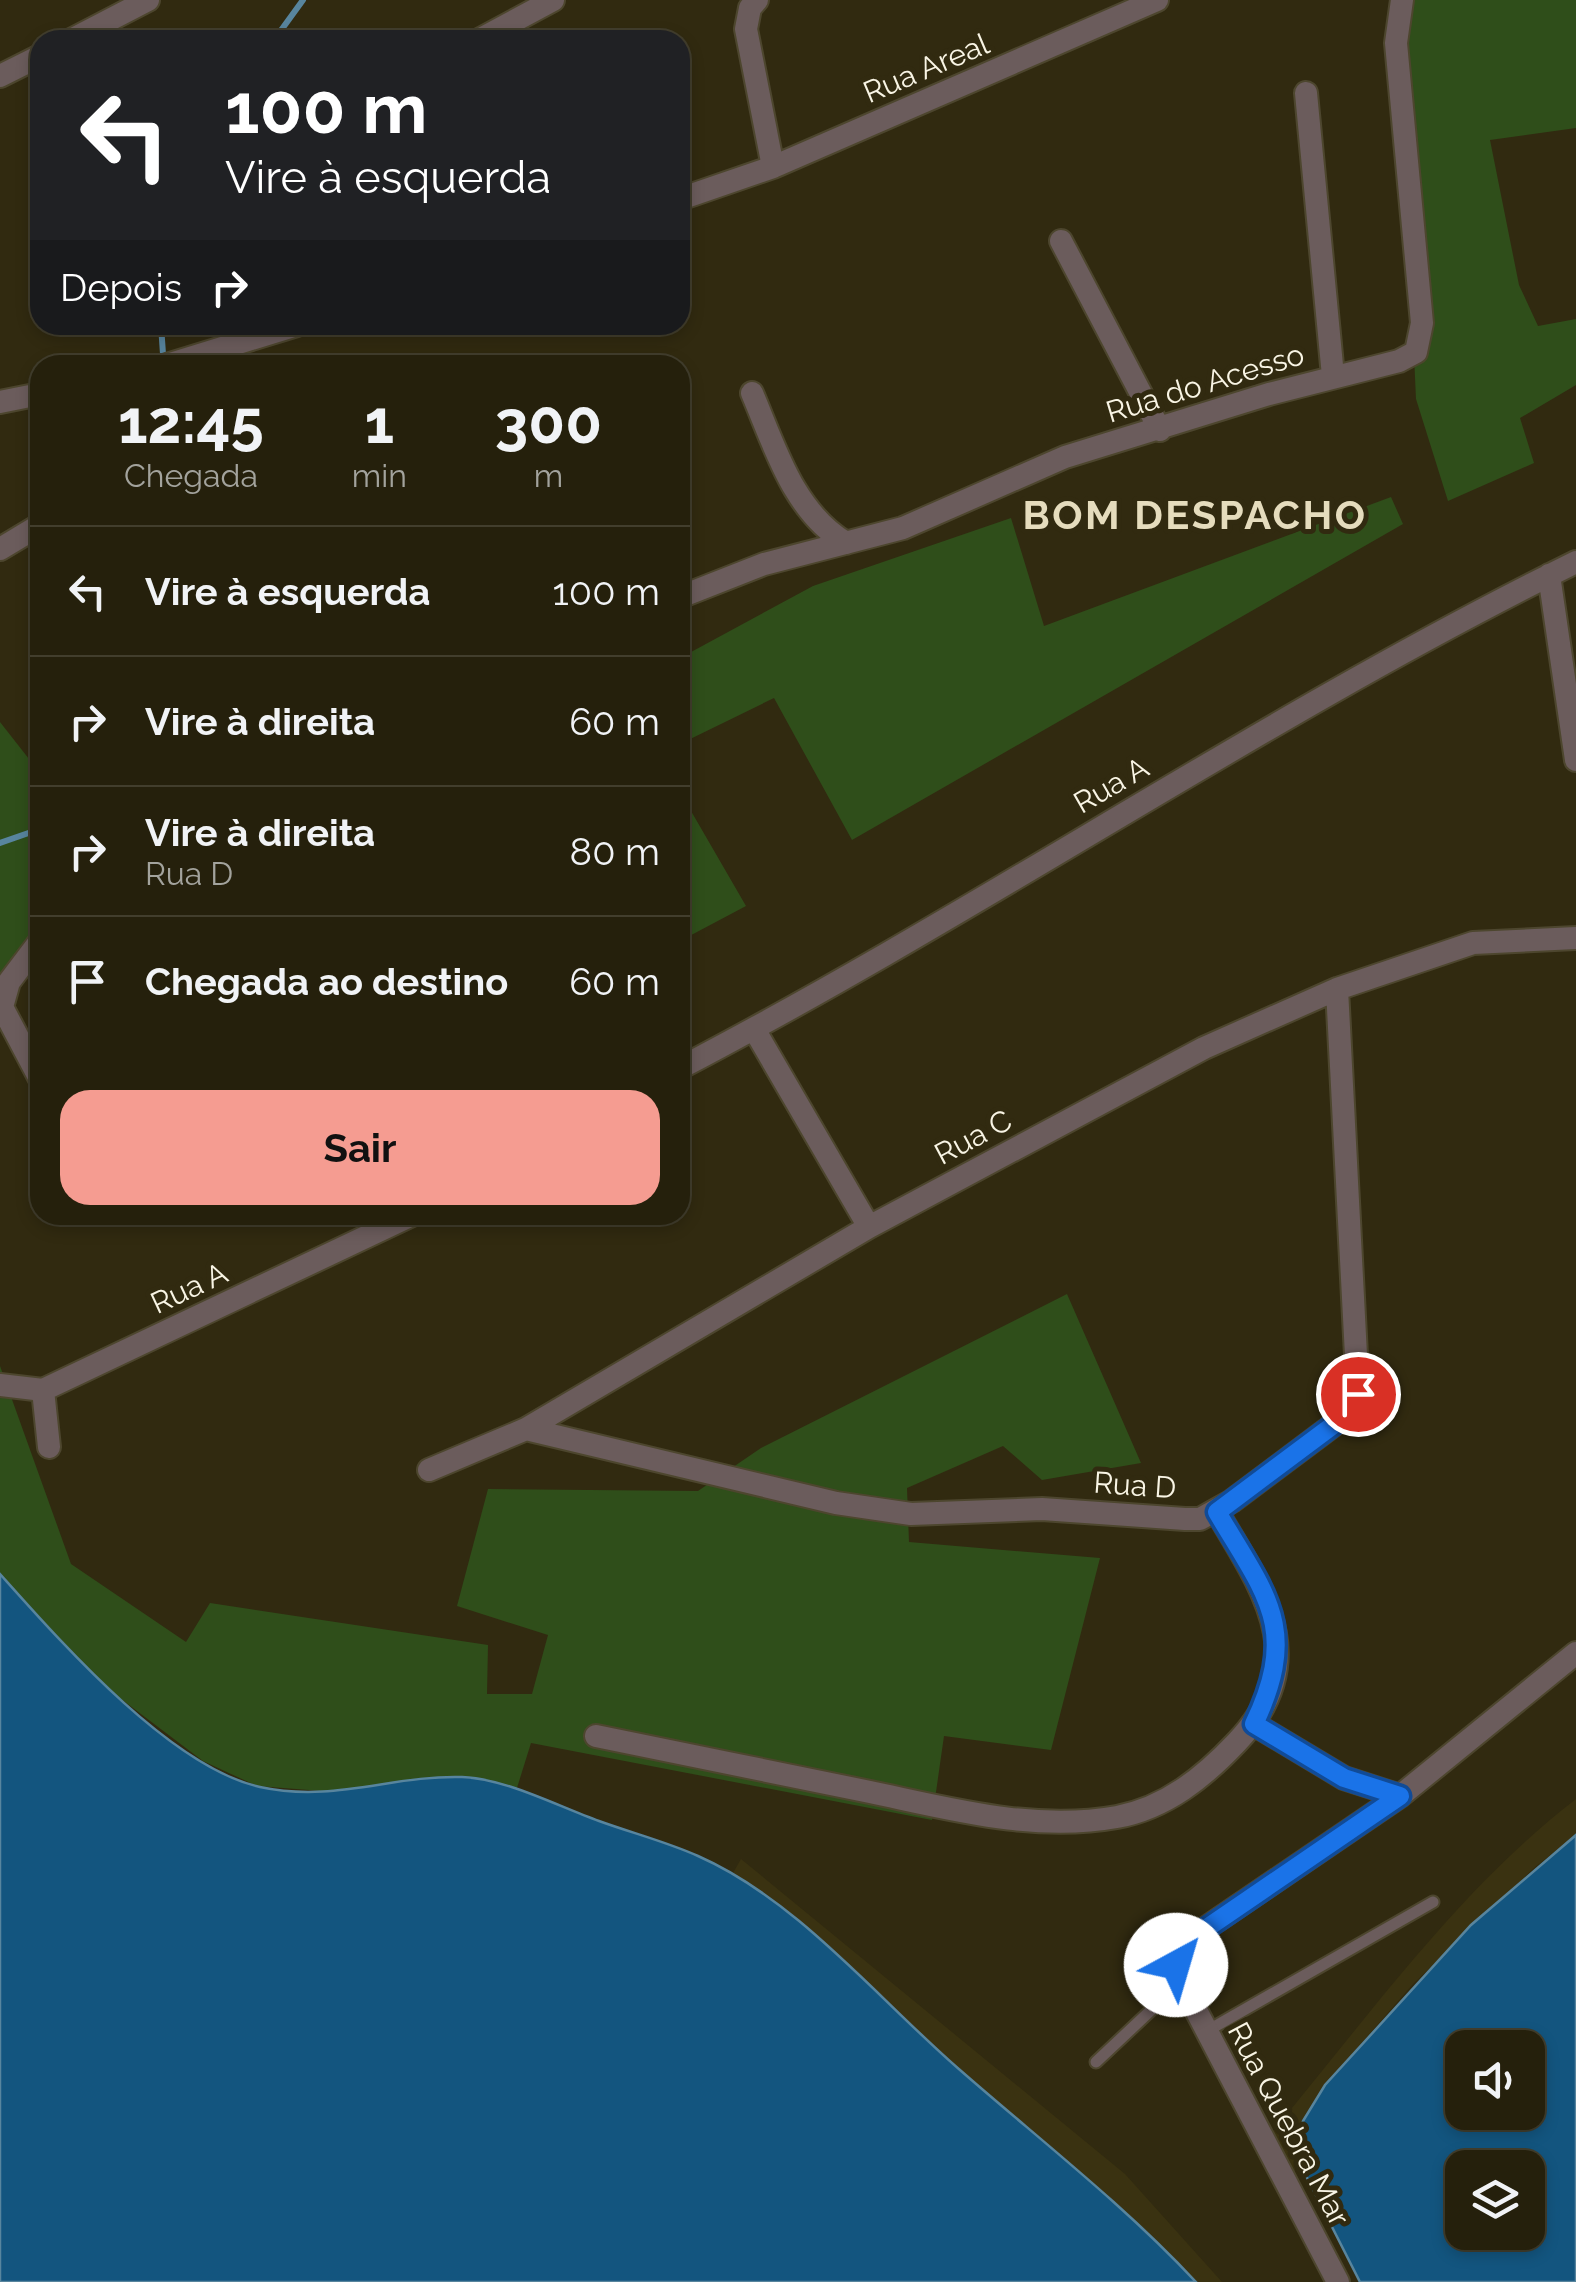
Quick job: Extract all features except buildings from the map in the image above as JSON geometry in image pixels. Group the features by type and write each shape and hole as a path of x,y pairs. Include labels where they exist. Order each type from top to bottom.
{"street":[{"path":"90,30 148,0"},
{"path":"498,30 553,0"},
{"path":"758,0 750,8 746,29 773,167"},
{"name":"Rua Areal","path":"690,196 773,167 1157,0"},
{"name":"Rua do Acesso","path":"690,593 764,564 926,519 1065,457 1408,357 1422,336 1396,62 1402,0"},
{"path":"0,76 30,61"},
{"path":"1306,94 1333,376"},
{"path":"1061,241 1160,430"},
{"path":"191,355 241,335"},
{"path":"752,393 802,501 814,520 846,543"},
{"path":"0,402 30,396"},
{"path":"0,549 30,531"},
{"name":"Rua A","path":"690,1063 1150,796 1576,562"},
{"path":"1549,575 1576,760"},
{"name":"Rua C","path":"429,1470 526,1429 869,1227 1204,1048 1337,990 1473,943 1576,938"},
{"path":"30,954 13,975 2,1008 30,1060"},
{"path":"13,975 30,969"},
{"name":"Rua D","path":"526,1429 836,1503 911,1514 1042,1509 1185,1520 1217,1512 1344,1417 1358,1394 1337,990"},
{"path":"754,1029 869,1227"},
{"name":"Rua A","path":"43,1390 391,1225"},
{"path":"0,1385 43,1390 49,1447"},
{"path":"596,1736 982,1816 1052,1821 1119,1817 1146,1809 1200,1778 1254,1724 1276,1670 1278,1630 1256,1578 1217,1512"},
{"path":"1182,1982 1176,1965 1195,1937 1400,1796 1576,1653"},
{"path":"1254,1724 1344,1778 1400,1796"},
{"name":"Rua Quebra Mar","path":"1182,1982 1338,2282"}],"lane":[{"path":"1207,2031 1433,1902"},
{"path":"1096,2062 1182,1982"}],"green space":[{"path":"1398,0 1576,0 1576,128 1490,140 1519,285 1538,326 1576,319 1576,385 1520,418 1534,463 1448,501 1416,399"},
{"path":"1391,497 1403,524 852,840 774,698 690,739 690,653 813,586 1011,518 1044,626"},
{"path":"0,722 30,760 30,942 0,980"},
{"path":"690,809 746,906 690,936"},
{"path":"1067,1294 1141,1463 1042,1480 1003,1446 907,1488 909,1542 1100,1558 1051,1750 944,1736 932,1820 531,1743 516,1791 464,1777 348,1793 257,1786 203,1761 100,1683 0,1574 0,1366 71,1564 186,1642 210,1603 488,1645 487,1694 532,1694 548,1635 457,1606 488,1489 698,1491 761,1448"}],"sand":[{"path":"1576,1799 1576,1835 1535,1867 1413,1984 1325,2085 1303,2121 1292,2188 1267,2138 1451,1917 1490,1875"},
{"path":"741,1859 1125,2174 1222,2282 1196,2282 1109,2199 733,1873"}],"water":[{"path":"0,1574 119,1698 190,1755 225,1775 260,1787 313,1792 436,1778 479,1779 674,1846 735,1875 770,1898 836,1953 960,2070 1110,2199 1196,2282 0,2282"},
{"path":"1576,1835 1576,2282 1360,2282 1296,2156 1303,2121 1325,2085 1471,1925"}],"waterway":[{"path":"281,30 303,0"},
{"path":"162,335 163,354"},
{"path":"0,843 30,832"}],"district":[{"name":"BOM DESPACHO","path":"1195,514"}],"route":[{"path":"1176,1965 1186,1946 1204,1930 1400,1796 1344,1778 1254,1724 1276,1670 1278,1630 1256,1578 1217,1512 1344,1417 1358,1394"}]}
